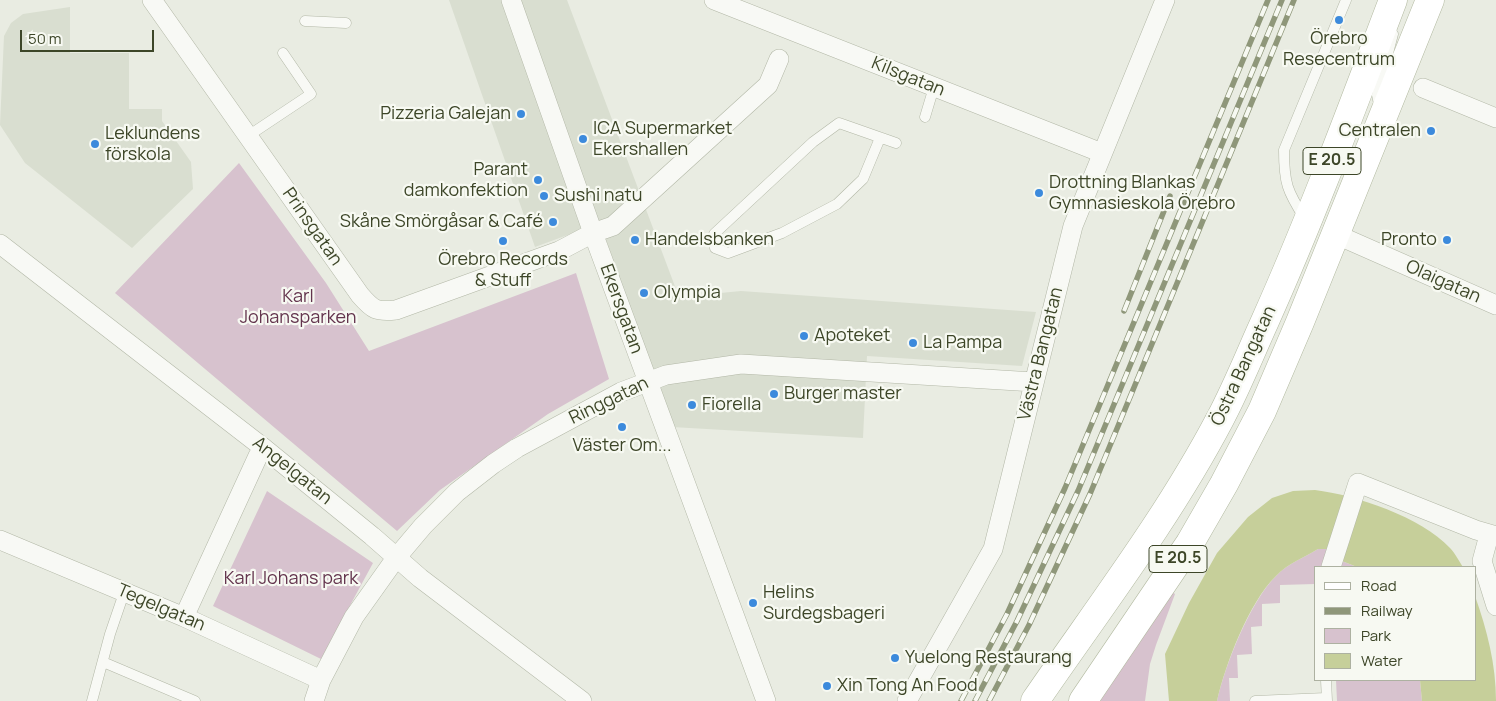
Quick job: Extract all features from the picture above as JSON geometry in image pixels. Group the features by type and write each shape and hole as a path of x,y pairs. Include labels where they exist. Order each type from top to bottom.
{"main road":[{"name":"Östra Bangatan","path":"1083,701 1190,543 1224,484 1262,411 1430,0"},
{"name":"Östra Bangatan","path":"1035,701 1194,466 1221,418 1307,223 1356,99 1394,13"},
{"path":"1307,223 1335,234"}],"street":[{"name":"Prinsgatan","path":"152,0 360,296 372,308 385,311 396,310 559,251 593,233 613,226 768,85 779,59"},
{"name":"Ekersgatan","path":"511,0 593,233 766,701"},
{"name":"Kilsgatan","path":"714,0 1102,153"},
{"name":"Västra Bangatan","path":"907,701 993,549 1073,226 1165,0"},
{"path":"1423,88 1496,118"},
{"name":"Olaigatan","path":"1335,234 1496,305"},
{"name":"Angelgatan","path":"0,244 266,449 420,578 582,701"},
{"name":"Ringgatan","path":"314,701 321,680 354,617 396,558 423,526 457,492 493,464 517,448 621,392 673,373 741,364 1034,382"},
{"path":"184,617 258,456 266,449"},
{"path":"1332,563 1358,483 1492,536 1482,561 1496,606"},
{"name":"Tegelgatan","path":"0,540 184,617 321,680"}],"lane":[{"path":"1307,223 1290,196 1284,174 1284,150 1346,0"},
{"path":"1381,120 1377,95 1394,13"},
{"path":"305,21 346,23"},
{"path":"248,136 311,94 283,53"},
{"path":"925,117 934,87"},
{"path":"880,138 863,179 838,204 782,233 728,252 715,248 714,234 813,142 839,123 880,138 896,144"},
{"path":"92,701 124,593"},
{"path":"103,662 190,700"},
{"path":"1255,701 1326,699 1326,681"}],"shaded area":[{"path":"449,0 567,0 679,297 741,291 1036,312 1022,366 867,356 863,438 672,427 600,223 535,247"},
{"name":"Leklundens förskola","path":"70,7 70,53 129,53 129,109 162,109 162,121 191,162 193,189 132,248 25,163 0,125 4,36 11,23 23,14"}],"green space":[{"name":"Karl Johansparken","path":"239,163 326,283 369,351 576,273 609,379 548,414 440,490 397,531 115,293"},
{"name":"Karl Johans park","path":"267,491 373,563 321,659 213,606"},
{"path":"1318,549 1326,549 1342,561 1354,566 1314,566 1314,584 1280,585 1280,603 1262,604 1262,626 1251,627 1252,654 1237,655 1238,678 1229,678 1230,701 1217,701 1232,652 1248,617 1266,587 1280,572"},
{"path":"1169,590 1175,594 1150,664 1145,701 1095,701"},
{"path":"1336,681 1420,681 1422,701 1337,701"}],"water":[{"path":"1315,490 1331,493 1368,502 1387,509 1405,517 1438,537 1452,550 1462,566 1354,566 1342,561 1326,549 1318,549 1280,572 1266,587 1239,635 1217,701 1169,701 1165,654 1189,603 1217,553 1248,517 1272,498 1293,491"},
{"path":"1476,599 1490,647 1496,687 1496,701 1422,701 1420,681 1476,681"}],"railway":[{"path":"961,701 1007,614 1065,488 1268,0"},
{"path":"975,701 1017,621 1078,491 1282,0"},
{"path":"989,701 1029,625 1090,494 1294,0"},
{"path":"1124,311 1170,196"}],"place":[{"name":"Örebro Resecentrum","path":"1339,20"},
{"name":"Pizzeria Galejan","path":"521,114"},
{"name":"Centralen","path":"1431,131"},
{"name":"ICA Supermarket Ekershallen","path":"583,139"},
{"name":"Leklundens förskola","path":"95,144"},
{"name":"Parant damkonfektion","path":"538,180"},
{"name":"Drottning Blankas Gymnasieskola Örebro","path":"1039,193"},
{"name":"Sushi natu","path":"544,196"},
{"name":"Skåne Smörgåsar & Café","path":"553,222"},
{"name":"Handelsbanken","path":"635,240"},
{"name":"Pronto","path":"1447,240"},
{"name":"Örebro Records & Stuff","path":"503,241"},
{"name":"Olympia","path":"644,293"},
{"name":"Apoteket","path":"804,336"},
{"name":"La Pampa","path":"913,343"},
{"name":"Burger master","path":"774,394"},
{"name":"Fiorella","path":"692,405"},
{"name":"Väster Om...","path":"622,427"},
{"name":"Helins Surdegsbageri","path":"753,603"},
{"name":"Yuelong Restaurang","path":"895,658"},
{"name":"Xin Tong An Food","path":"827,686"}]}
